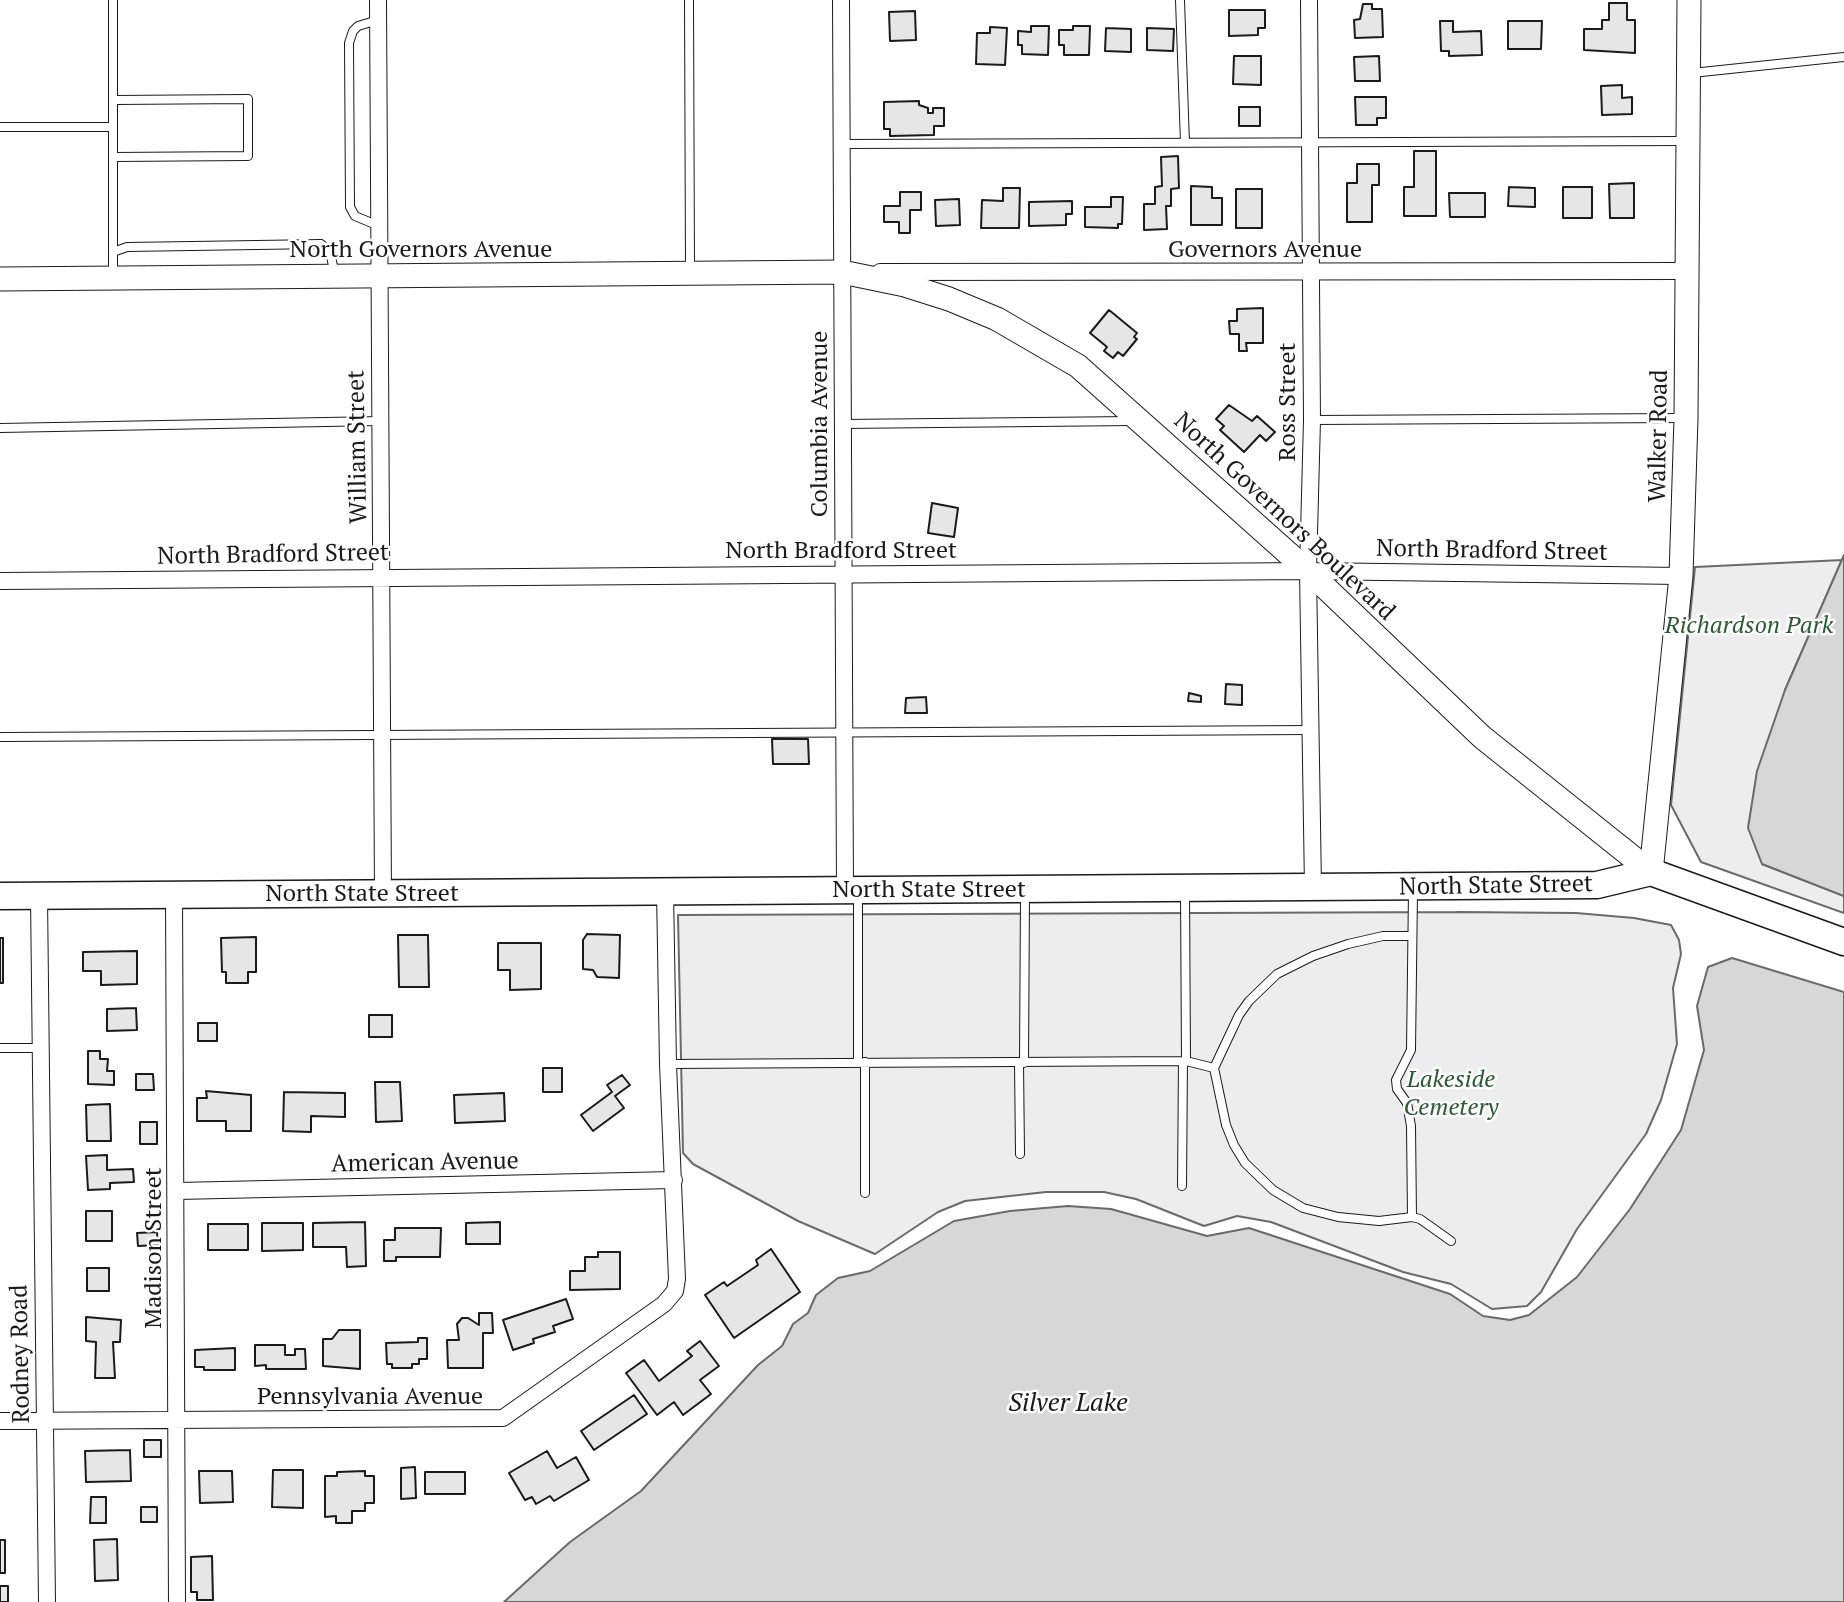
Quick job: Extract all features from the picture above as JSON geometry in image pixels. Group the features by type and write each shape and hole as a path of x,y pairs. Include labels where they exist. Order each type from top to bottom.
{"main road":[{"name":"Walker Road","path":"1651,872 1681,576 1686,418 1689,0"},
{"name":"North Governors Avenue","path":"0,279 379,278 842,272"},
{"name":"North Governors Boulevard","path":"842,272 916,289 998,319 1078,366 1308,572 1482,737 1651,872"},
{"name":"North State Street","path":"0,896 1597,886 1651,872"},
{"path":"1651,872 1844,942"}],"street":[{"name":"William Street","path":"378,0 383,894"},
{"name":"Columbia Avenue","path":"841,0 844,733 851,891"},
{"name":"Ross Street","path":"1309,0 1312,420 1308,572 1313,730 1313,888"},
{"name":"Governors Avenue","path":"842,272 1688,271"},
{"name":"North Bradford Street","path":"0,581 843,573 1308,572 1681,576"},
{"name":"Pennsylvania Avenue","path":"0,1421 491,1420 513,1413 671,1298 677,1279 668,1063 665,891"},
{"name":"Madison Street","path":"174,895 177,1602"},
{"name":"Rodney Road","path":"39,896 47,1602"},
{"name":"American Avenue","path":"177,1191 674,1180"}],"lane":[{"path":"113,0 114,277"},
{"path":"689,0 690,273"},
{"path":"1180,0 1185,143"},
{"path":"378,20 358,26 352,31 349,43 350,207 355,216 379,226"},
{"path":"1689,73 1844,57"},
{"path":"113,157 248,156 248,99 114,100"},
{"path":"0,127 113,127"},
{"path":"842,144 1688,141"},
{"path":"113,252 127,247 321,244 330,252 335,278"},
{"path":"1312,420 1686,418"},
{"path":"0,428 380,421"},
{"path":"842,424 1142,421"},
{"path":"0,737 1313,730"},
{"path":"1182,1186 1185,887"},
{"path":"1412,1217 1411,1126 1407,1103 1397,1089 1396,1080 1411,1050 1413,888"},
{"path":"1020,1154 1025,890"},
{"path":"851,891 865,1193"},
{"path":"1412,936 1390,936 1348,944 1313,956 1277,974 1260,989 1239,1015 1214,1068 1226,1125 1234,1145 1245,1163 1273,1190 1303,1208 1338,1217 1379,1221 1412,1217 1434,1227 1451,1241"},
{"path":"0,1048 41,1048"},
{"path":"668,1063 1185,1062 1214,1068"}],"green space":[{"name":"Richardson Park","path":"1842,560 1785,690 1762,864 1844,896 1844,913 1701,862 1671,805 1695,567"},
{"name":"Lakeside Cemetery","path":"1576,913 1634,918 1671,925 1679,940 1681,954 1673,988 1677,1044 1661,1100 1646,1134 1577,1229 1541,1292 1527,1306 1492,1309 1451,1284 1403,1272 1271,1222 1237,1216 1204,1226 1136,1199 1104,1192 1046,1192 965,1201 938,1212 875,1254 798,1221 693,1164 683,1153 678,915"}],"water":[{"path":"1844,555 1844,896 1762,864 1748,828 1757,771 1785,690"},
{"name":"Silver Lake","path":"1732,958 1844,992 1844,1602 504,1602 570,1542 641,1491 758,1365 782,1346 793,1324 808,1313 816,1295 838,1278 870,1271 954,1221 1010,1211 1068,1206 1111,1209 1207,1236 1249,1228 1450,1294 1483,1316 1510,1320 1529,1315 1577,1277 1630,1209 1681,1130 1704,1050 1697,1006 1708,967"}],"building":[{"path":"1609,3 1627,3 1627,20 1635,20 1635,53 1584,50 1584,29 1602,29 1602,20 1609,20"},
{"path":"1363,4 1372,4 1372,9 1382,9 1383,37 1355,38 1354,20 1360,19"},
{"path":"1229,10 1265,10 1265,28 1258,28 1258,35 1229,36"},
{"path":"915,11 916,40 890,41 889,12"},
{"path":"1440,21 1453,21 1453,32 1481,31 1482,55 1449,56 1449,51 1441,51"},
{"path":"1508,21 1542,21 1541,49 1508,49"},
{"path":"1031,26 1049,26 1048,55 1022,54 1022,45 1018,45 1018,31 1031,32"},
{"path":"1073,26 1090,26 1089,55 1064,55 1064,45 1059,45 1059,30 1073,30"},
{"path":"990,27 1007,28 1005,65 976,64 977,33 990,33"},
{"path":"1106,28 1131,29 1131,52 1105,51"},
{"path":"1147,28 1174,29 1173,51 1147,50"},
{"path":"1234,56 1261,56 1261,85 1233,84"},
{"path":"1379,56 1380,81 1355,81 1354,57"},
{"path":"1622,85 1622,98 1632,97 1632,114 1602,115 1601,86"},
{"path":"1355,97 1386,97 1386,118 1377,118 1377,125 1356,125"},
{"path":"919,101 919,105 928,108 928,113 933,113 933,108 944,108 944,126 934,126 934,135 890,136 890,129 884,129 884,102"},
{"path":"1239,107 1260,107 1260,126 1239,126"},
{"path":"1414,151 1436,151 1436,216 1404,216 1404,187 1414,187"},
{"path":"1178,156 1179,188 1171,189 1171,206 1166,206 1167,229 1144,230 1144,204 1155,204 1155,187 1162,186 1161,157"},
{"path":"1357,164 1379,164 1379,185 1372,185 1372,222 1347,222 1347,183 1357,183"},
{"path":"1634,183 1634,218 1610,218 1609,184"},
{"path":"1191,186 1212,187 1212,198 1222,198 1222,225 1191,225"},
{"path":"1509,187 1535,188 1535,207 1508,206"},
{"path":"1563,187 1592,187 1592,218 1563,218"},
{"path":"1003,188 1020,188 1019,228 981,228 982,200 1003,201"},
{"path":"1236,189 1262,189 1262,228 1236,228"},
{"path":"900,192 921,192 921,210 910,210 910,233 899,233 899,222 884,222 884,206 900,206"},
{"path":"1449,193 1485,193 1485,217 1450,217"},
{"path":"1111,197 1123,197 1122,224 1118,224 1118,228 1085,227 1085,207 1111,207"},
{"path":"959,199 960,225 936,226 935,200"},
{"path":"1072,201 1072,214 1066,214 1066,225 1029,226 1029,202"},
{"path":"1263,308 1263,343 1246,343 1247,351 1239,351 1239,334 1230,334 1229,321 1237,321 1237,309"},
{"path":"1109,310 1137,333 1134,337 1137,339 1123,356 1118,352 1113,358 1104,351 1107,347 1090,333"},
{"path":"1229,405 1252,421 1257,416 1275,432 1266,441 1260,435 1244,452 1220,430 1224,426 1216,419"},
{"path":"932,503 958,508 954,537 928,533"},
{"path":"1226,684 1242,685 1242,705 1225,704"},
{"path":"1189,693 1201,696 1201,702 1188,701"},
{"path":"926,697 927,713 905,713 906,698"},
{"path":"772,739 808,739 809,764 773,764"},
{"path":"587,934 620,935 619,978 597,977 593,970 583,969 583,940"},
{"path":"398,935 428,935 429,987 399,987"},
{"path":"256,937 256,972 248,972 248,983 226,983 226,972 222,972 221,938"},
{"path":"0,938 3,938 3,983 0,983"},
{"path":"498,943 541,943 541,989 510,990 510,970 498,970"},
{"path":"137,951 137,984 101,985 101,971 83,971 83,952"},
{"path":"136,1008 137,1030 107,1031 107,1009"},
{"path":"369,1015 392,1015 392,1037 369,1037"},
{"path":"198,1023 217,1023 217,1041 198,1041"},
{"path":"88,1051 100,1051 100,1059 108,1059 107,1071 114,1071 114,1085 88,1084"},
{"path":"543,1068 562,1068 562,1092 543,1092"},
{"path":"136,1074 153,1074 154,1090 136,1090"},
{"path":"622,1075 630,1085 615,1096 624,1108 593,1131 581,1115 612,1092 607,1085"},
{"path":"375,1082 400,1082 402,1121 376,1122"},
{"path":"206,1091 251,1095 251,1131 226,1131 226,1121 197,1121 197,1098 207,1098"},
{"path":"284,1092 345,1093 345,1117 311,1116 311,1132 283,1131"},
{"path":"504,1093 505,1121 455,1123 454,1095"},
{"path":"110,1104 111,1141 87,1141 86,1105"},
{"path":"140,1122 157,1122 157,1144 140,1144"},
{"path":"107,1155 107,1170 133,1169 134,1182 110,1183 110,1189 88,1190 86,1156"},
{"path":"86,1211 112,1211 112,1241 86,1241"},
{"path":"365,1222 366,1266 347,1267 346,1247 313,1247 313,1223"},
{"path":"500,1222 500,1244 466,1244 466,1223"},
{"path":"262,1223 303,1223 303,1250 262,1251"},
{"path":"208,1224 248,1224 248,1250 208,1250"},
{"path":"395,1228 441,1228 440,1257 396,1257 396,1261 384,1261 384,1240 395,1240"},
{"path":"157,1232 158,1245 138,1246 137,1233"},
{"path":"771,1249 800,1292 734,1338 705,1295 724,1282 727,1286 758,1265 756,1260"},
{"path":"598,1252 620,1252 620,1289 570,1290 570,1271 585,1271 585,1257 598,1257"},
{"path":"87,1268 109,1268 109,1291 87,1291"},
{"path":"566,1299 573,1319 553,1326 555,1332 533,1339 534,1343 513,1350 503,1320"},
{"path":"479,1313 492,1313 493,1333 483,1333 483,1368 448,1368 447,1340 459,1340 457,1324 462,1318 468,1318 479,1325"},
{"path":"86,1317 121,1320 120,1342 113,1342 115,1378 95,1378 96,1342 86,1341"},
{"path":"339,1330 360,1330 360,1369 323,1366 323,1339 332,1339"},
{"path":"418,1338 427,1338 427,1359 419,1359 419,1364 412,1364 412,1368 392,1368 392,1364 387,1364 386,1343 418,1342"},
{"path":"700,1341 719,1366 700,1380 711,1394 683,1415 674,1402 657,1415 626,1373 644,1360 659,1381 692,1356 687,1351"},
{"path":"255,1345 285,1345 285,1355 295,1355 295,1349 305,1349 306,1369 266,1369 266,1365 255,1366"},
{"path":"235,1348 235,1370 204,1370 204,1367 195,1367 195,1350"},
{"path":"634,1395 647,1414 594,1450 581,1431"},
{"path":"144,1440 161,1440 161,1457 144,1457"},
{"path":"130,1450 131,1481 86,1482 85,1451"},
{"path":"547,1451 557,1468 576,1457 589,1480 554,1501 550,1496 536,1504 532,1497 525,1500 509,1473"},
{"path":"415,1467 416,1498 401,1499 401,1468"},
{"path":"273,1470 303,1470 303,1508 272,1507"},
{"path":"199,1471 232,1471 233,1502 200,1503"},
{"path":"365,1471 365,1476 374,1476 374,1503 365,1503 365,1511 352,1511 352,1523 336,1523 336,1516 325,1517 325,1476 337,1476 337,1472"},
{"path":"425,1472 465,1472 465,1494 425,1494"},
{"path":"91,1497 106,1497 106,1523 90,1523"},
{"path":"141,1507 157,1507 157,1522 141,1522"},
{"path":"117,1539 118,1580 95,1581 94,1540"},
{"path":"0,1540 5,1540 5,1573 0,1573"},
{"path":"212,1556 213,1600 197,1600 197,1592 191,1592 191,1557"},
{"path":"0,1586 8,1586 8,1602 0,1602"}]}
